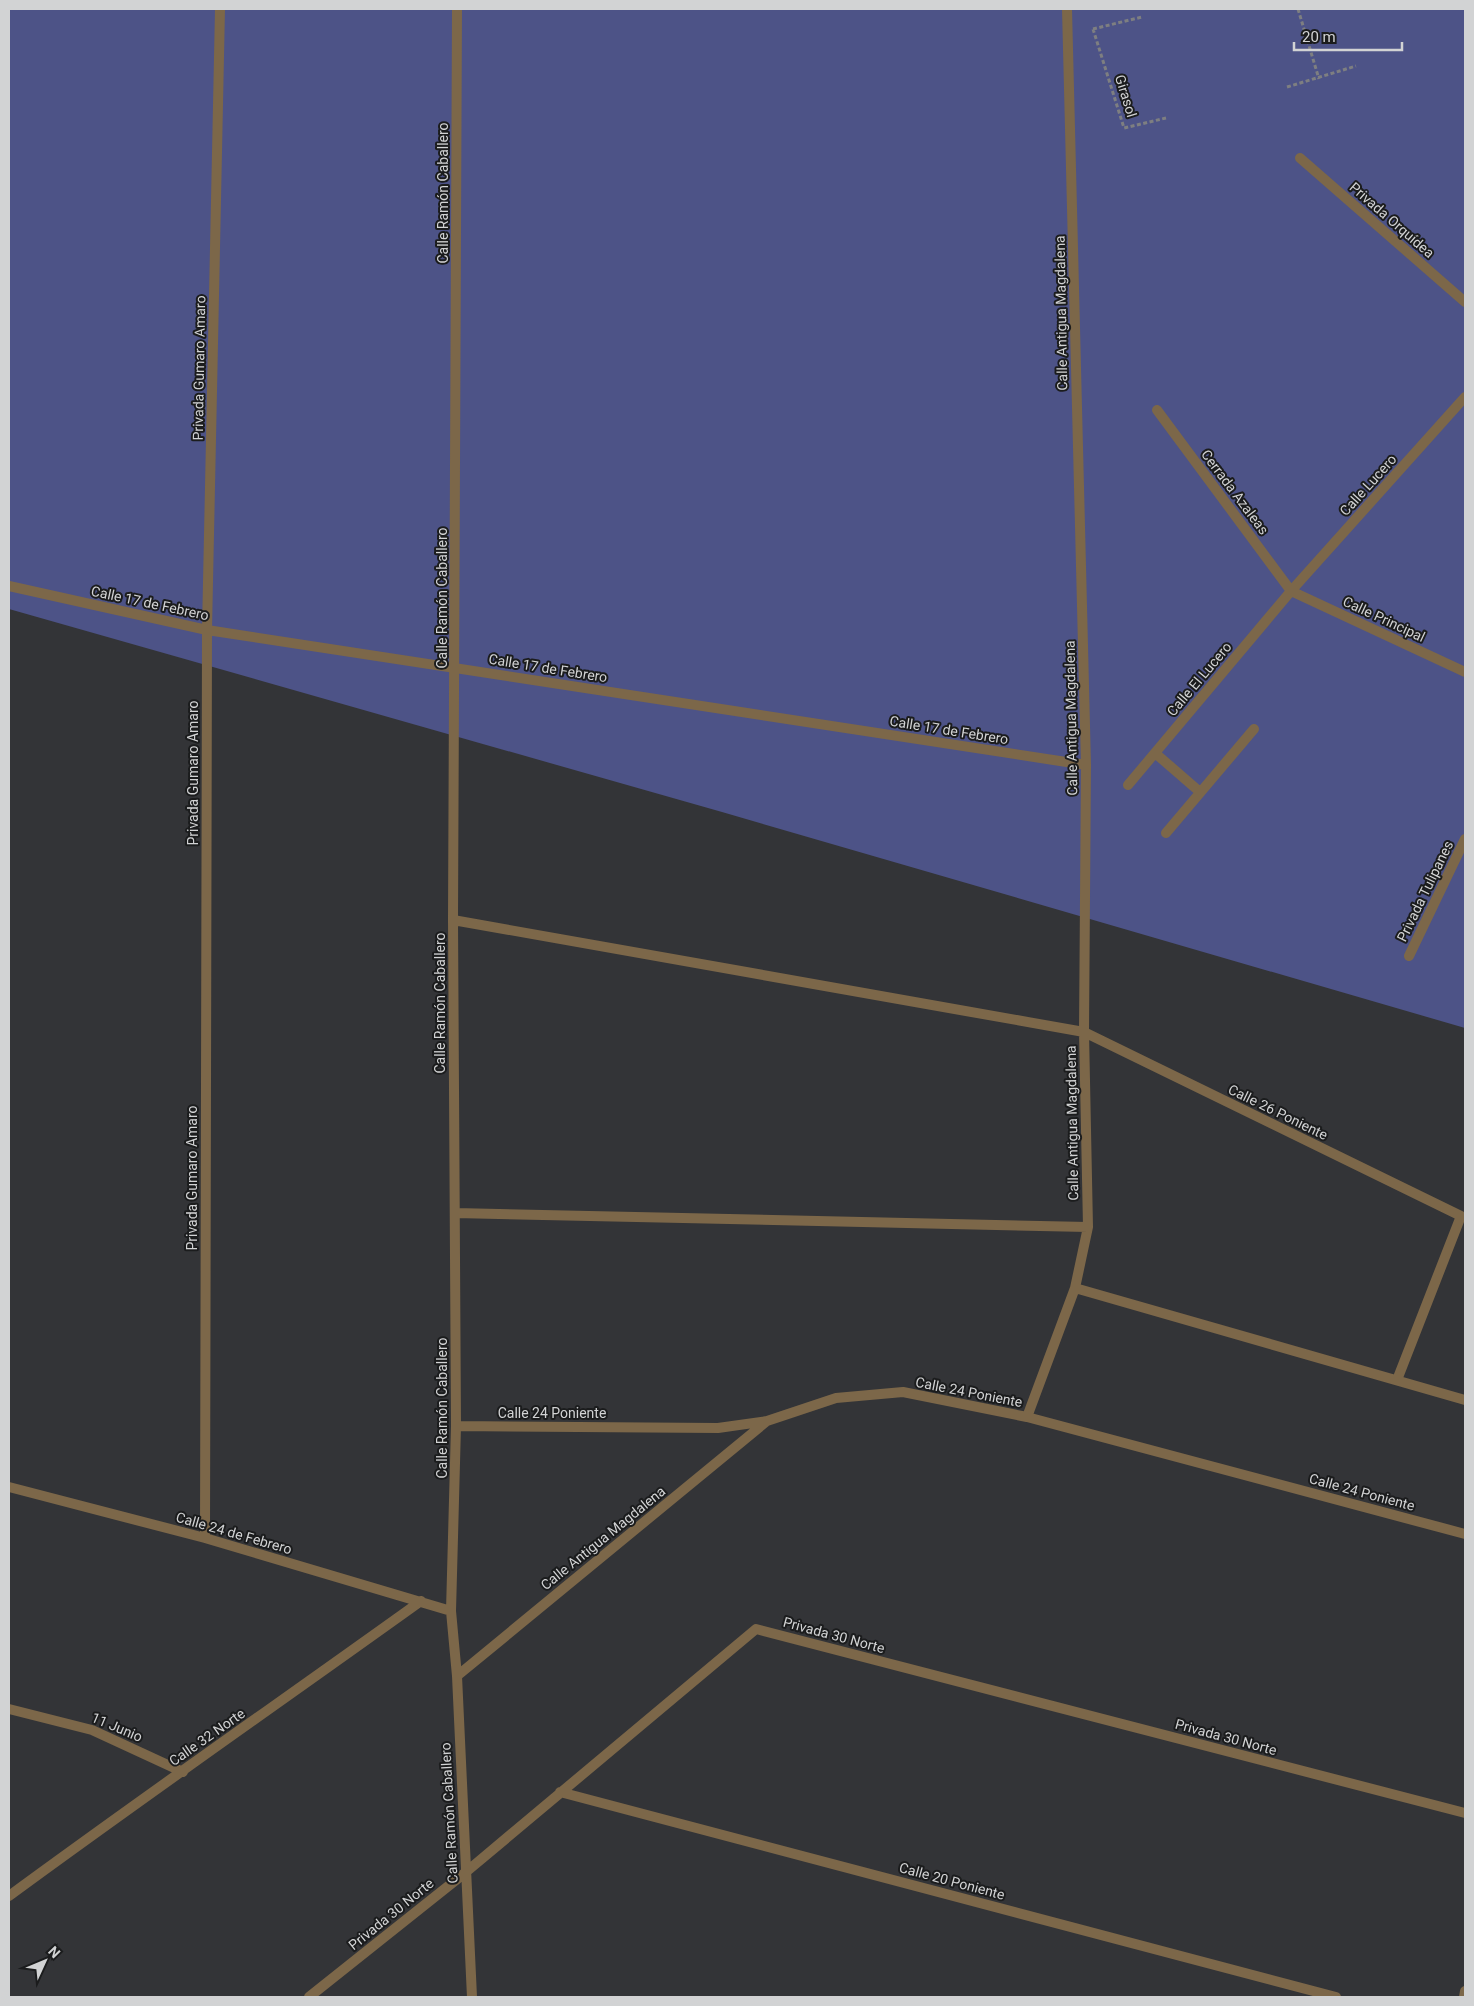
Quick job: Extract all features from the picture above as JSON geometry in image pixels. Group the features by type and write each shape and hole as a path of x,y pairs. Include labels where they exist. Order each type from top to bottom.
{"street":[{"name":"Privada Gumaro Amaro","path":"205,1538 207,630 220,9"},
{"name":"Calle Ramón Caballero","path":"457,9 456,668 453,920 456,1426 451,1611 457,1676 472,1997"},
{"name":"Calle Antigua Magdalena","path":"1027,1417 1075,1288 1088,1227 1084,1032 1086,765 1067,9"},
{"name":"Privada Orquídea","path":"1300,158 1465,302"},
{"name":"Calle Lucero","path":"1291,590 1465,397"},
{"name":"Cerrada Azaleas","path":"1157,410 1291,590"},
{"name":"Calle 17 de Febrero","path":"9,586 207,630 1086,765"},
{"name":"Calle Principal","path":"1291,590 1465,672"},
{"name":"Calle El Lucero","path":"1128,786 1291,590"},
{"path":"1166,833 1254,729"},
{"path":"1155,754 1200,792"},
{"name":"Privada Tulipanes","path":"1410,956 1465,839"},
{"name":"Calle 26 Poniente","path":"453,920 1084,1032 1461,1216 1397,1380"},
{"path":"455,1213 1088,1227"},
{"path":"1075,1288 1465,1400"},
{"name":"Calle 24 Poniente","path":"456,1426 718,1428 767,1420 836,1398 903,1392 1027,1417 1465,1534"},
{"name":"Calle Antigua Magdalena","path":"457,1676 767,1420"},
{"name":"Calle 24 de Febrero","path":"9,1487 205,1538 451,1611"},
{"name":"Calle 32 Norte","path":"9,1896 130,1807 183,1772 421,1602"},
{"name":"Privada 30 Norte","path":"309,1997 466,1872 756,1629 1465,1813"},
{"name":"11 Junio","path":"9,1709 92,1730 183,1772"},
{"name":"Calle 20 Poniente","path":"560,1792 1336,1997"},
{"path":"1464,1997 1465,1991"}],"path":[{"path":"1298,9 1319,79"},
{"path":"1093,29 1142,17"},
{"name":"Girasol","path":"1093,22 1093,29 1124,128 1166,118"},
{"path":"1287,87 1319,79 1356,66"}],"shaded area":[{"path":"9,9 1465,9 1465,1028 722,812 9,609"}]}
